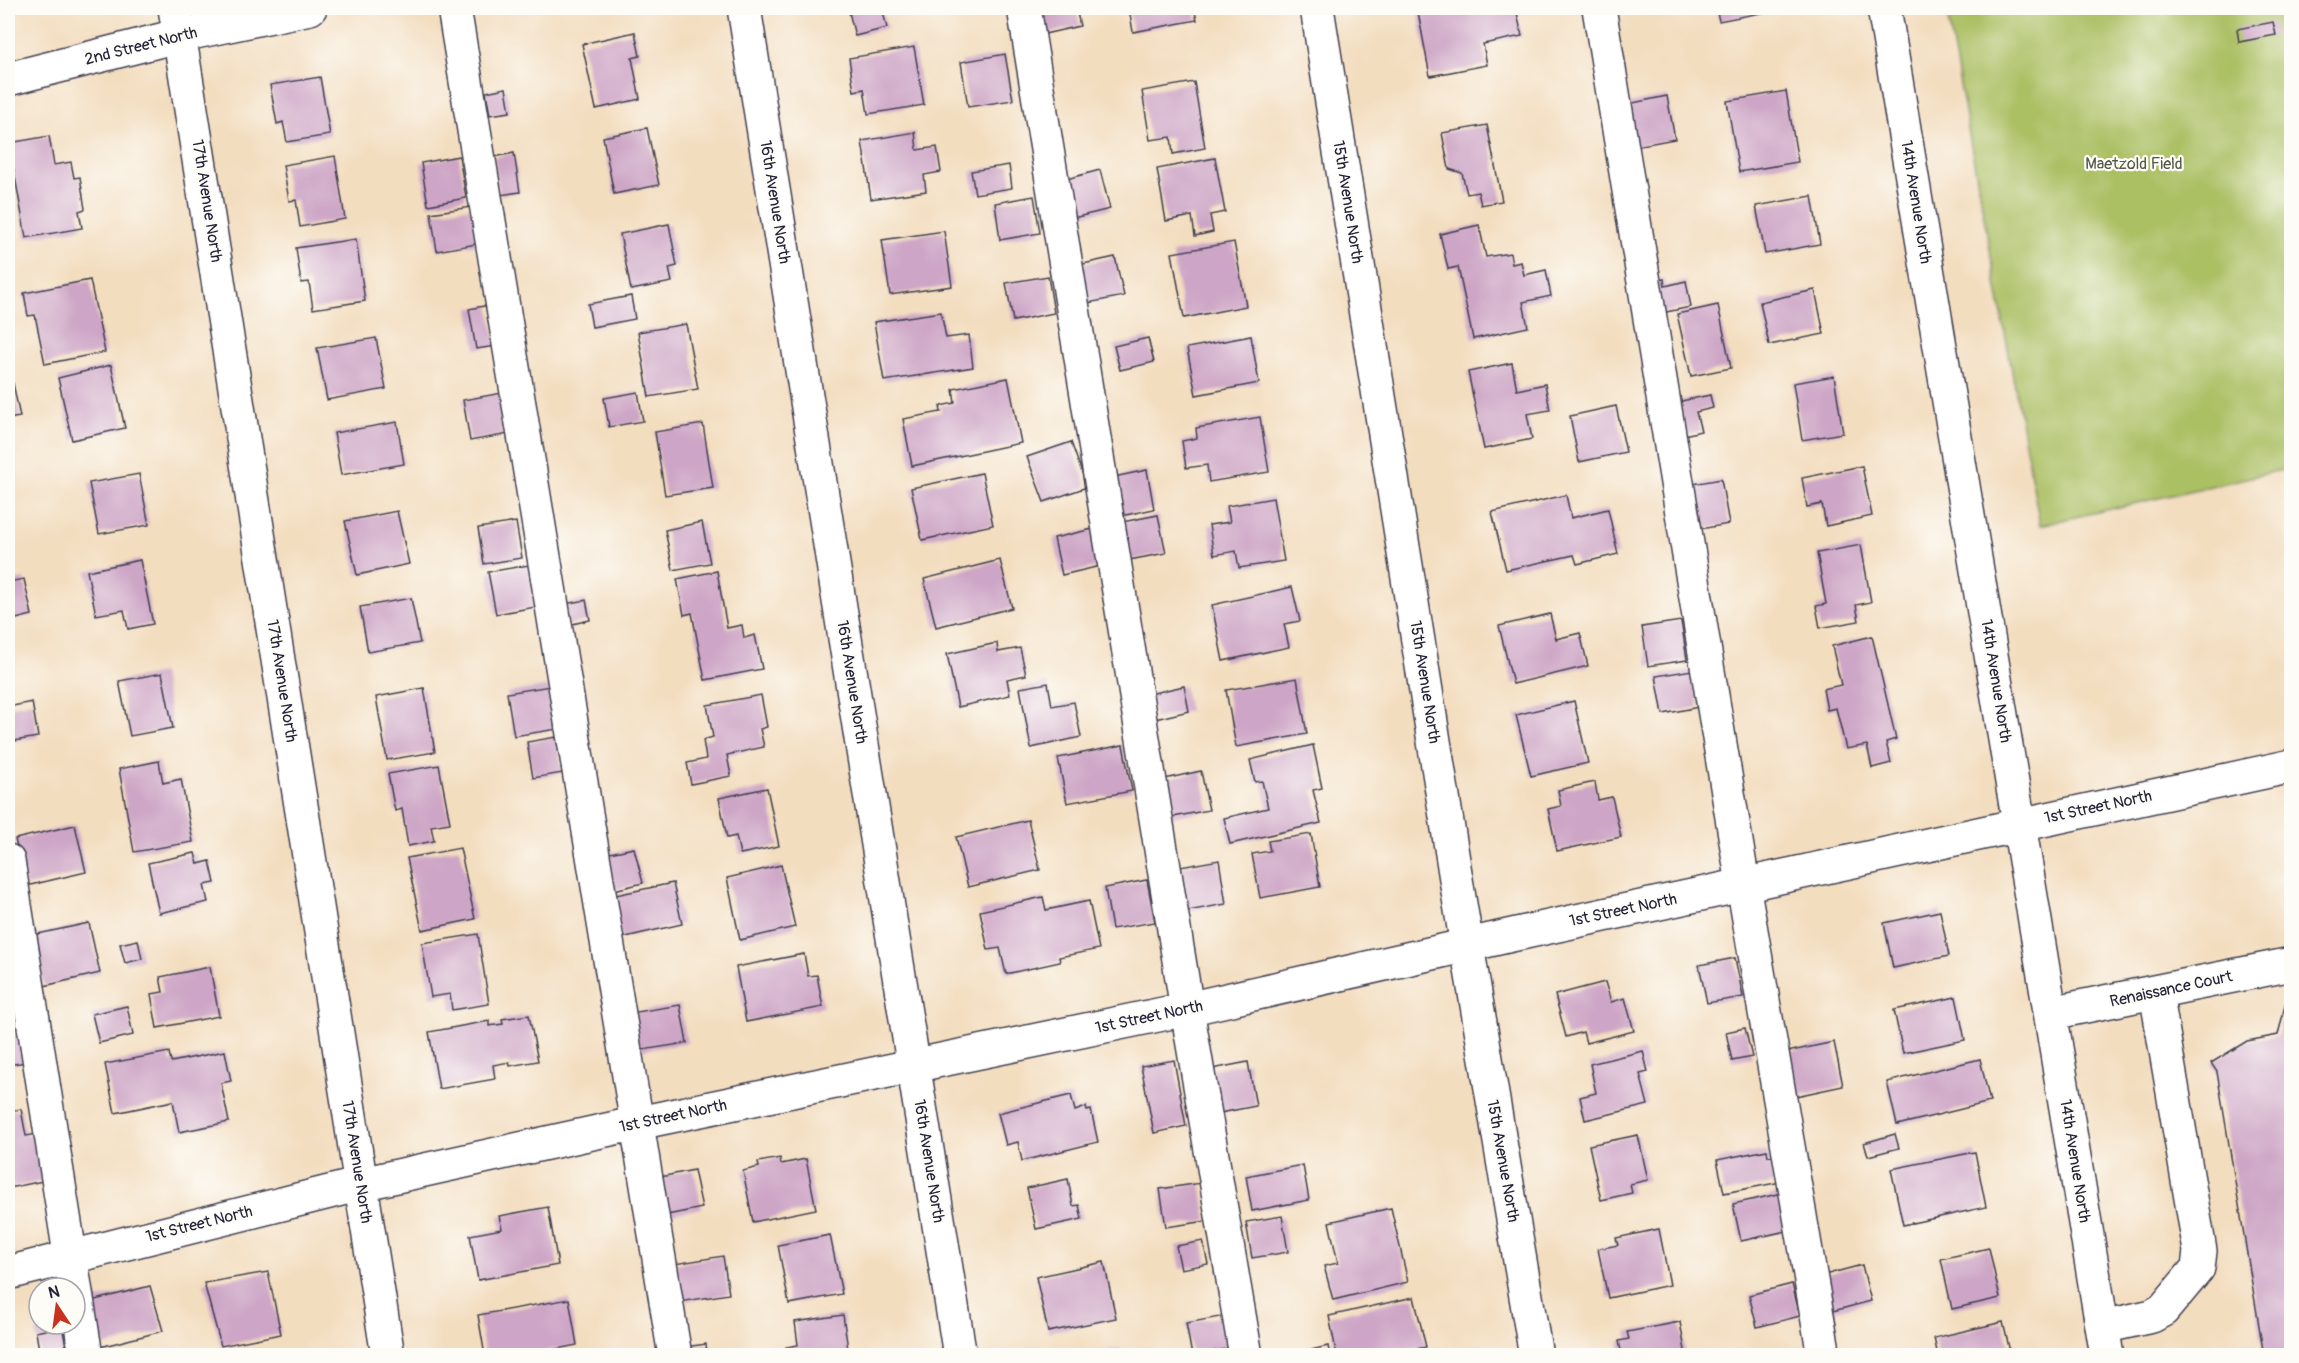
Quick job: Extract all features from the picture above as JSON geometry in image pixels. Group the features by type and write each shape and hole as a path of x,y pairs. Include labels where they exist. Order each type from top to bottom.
{"street":[{"name":"2nd Street North","path":"8,79 178,21 310,8"},
{"path":"454,8 675,1356"},
{"name":"16th Avenue North","path":"744,8 960,1356"},
{"path":"1024,8 1187,1009 1246,1356"},
{"name":"15th Avenue North","path":"1317,8 1467,945 1536,1356"},
{"path":"1599,8 1743,884 1824,1356"},
{"name":"14th Avenue North","path":"1884,8 2105,1341"},
{"name":"17th Avenue North","path":"178,21 388,1356"},
{"name":"1st Street North","path":"8,1273 361,1184 638,1123 1187,1009 2019,823 2292,766"},
{"path":"8,861 86,1356"},
{"name":"Renaissance Court","path":"2051,1012 2292,964"},
{"path":"2105,1341 2163,1310 2198,1268 2200,1251 2156,992"}],"green space":[{"name":"Maetzold Field","path":"1946,8 2291,8 2291,468 2040,525"}],"building":[{"path":"848,8 882,8 887,28 855,36"},
{"path":"1034,8 1076,8 1080,26 1040,35"},
{"path":"1129,8 1194,8 1197,20 1133,32"},
{"path":"1441,8 1516,8 1522,36 1483,44 1487,65 1430,76 1418,12"},
{"path":"1716,8 1765,8 1766,12 1719,21"},
{"path":"2273,22 2276,35 2239,42 2237,29"},
{"path":"635,32 640,56 632,58 640,99 596,109 582,44"},
{"path":"914,47 924,105 868,114 864,89 854,91 849,58"},
{"path":"1005,54 1013,100 968,107 961,62"},
{"path":"320,77 330,135 287,142 283,122 277,124 270,85"},
{"path":"1194,82 1205,148 1173,154 1171,137 1150,140 1142,91"},
{"path":"506,88 510,112 490,115 486,92"},
{"path":"1786,91 1798,162 1739,172 1727,101"},
{"path":"1667,96 1675,139 1631,147 1623,105"},
{"path":"1487,125 1502,201 1481,205 1478,192 1467,194 1462,173 1449,169 1442,133"},
{"path":"647,128 659,185 614,194 603,137"},
{"path":"915,132 917,150 937,147 941,172 924,175 926,191 871,199 862,141"},
{"path":"49,136 54,165 71,162 74,178 80,177 85,209 79,211 82,228 26,238 9,143"},
{"path":"514,153 520,192 500,195 494,157"},
{"path":"335,156 345,219 300,227 296,200 289,201 283,165"},
{"path":"459,156 466,198 428,205 421,163"},
{"path":"1215,158 1225,212 1210,215 1213,232 1195,236 1192,216 1166,221 1157,169"},
{"path":"1009,165 1012,188 975,194 971,171"},
{"path":"1100,170 1110,209 1069,219 1059,181"},
{"path":"1034,196 1040,233 1000,240 995,203"},
{"path":"1812,196 1820,244 1765,254 1756,206"},
{"path":"471,207 477,244 437,251 431,213"},
{"path":"669,224 677,266 669,268 672,282 631,290 620,234"},
{"path":"1479,225 1486,257 1510,253 1512,264 1521,262 1524,275 1546,270 1551,296 1523,302 1528,327 1473,339 1458,267 1448,269 1440,234"},
{"path":"944,231 952,286 890,295 882,240"},
{"path":"356,239 365,301 313,309 309,282 301,283 296,248"},
{"path":"1234,242 1246,306 1184,318 1172,253"},
{"path":"1115,257 1124,296 1083,304 1074,266"},
{"path":"1048,276 1054,313 1013,321 1006,283"},
{"path":"1664,279 1665,286 1686,281 1691,307 1661,313 1655,281"},
{"path":"90,280 105,352 45,364 35,315 28,316 24,293"},
{"path":"1815,290 1824,334 1769,345 1760,302"},
{"path":"631,296 635,319 592,327 588,304"},
{"path":"489,305 496,346 476,349 469,309"},
{"path":"1718,305 1731,368 1691,376 1677,314"},
{"path":"941,312 946,338 969,335 973,367 884,381 874,322"},
{"path":"686,324 698,389 649,397 638,332"},
{"path":"1251,336 1259,383 1196,395 1187,348"},
{"path":"376,338 386,389 327,400 317,348"},
{"path":"1148,338 1154,362 1120,370 1114,346"},
{"path":"1512,363 1517,390 1545,384 1550,410 1527,414 1532,439 1484,449 1468,372"},
{"path":"111,365 125,428 72,440 58,378"},
{"path":"1834,376 1843,433 1802,440 1793,383"},
{"path":"1008,378 1021,443 912,466 903,419 941,412 940,406 955,403 953,389"},
{"path":"13,383 20,417 8,419 8,384"},
{"path":"638,392 643,421 609,427 604,398"},
{"path":"502,393 509,434 470,441 463,400"},
{"path":"1710,395 1713,408 1696,412 1701,431 1680,436 1672,403"},
{"path":"1616,406 1626,452 1579,462 1570,416"},
{"path":"1260,417 1269,472 1209,482 1207,465 1186,468 1182,441 1197,438 1196,428"},
{"path":"397,422 404,464 341,475 334,433"},
{"path":"703,424 713,488 665,495 655,432"},
{"path":"1071,442 1087,487 1044,502 1027,457"},
{"path":"1862,466 1872,516 1826,526 1822,504 1807,507 1802,478"},
{"path":"1147,470 1154,509 1116,517 1109,478"},
{"path":"982,473 993,525 922,540 911,488"},
{"path":"139,474 149,525 99,534 89,483"},
{"path":"1721,479 1729,524 1695,530 1687,485"},
{"path":"1566,495 1571,518 1608,509 1618,554 1577,564 1574,555 1506,570 1492,512"},
{"path":"1273,498 1284,561 1239,568 1236,551 1214,555 1209,525 1230,522 1227,506"},
{"path":"397,511 409,564 357,575 345,521"},
{"path":"1158,515 1166,553 1124,561 1117,523"},
{"path":"516,522 522,558 484,564 478,528"},
{"path":"702,522 710,563 673,570 665,530"},
{"path":"1097,528 1105,565 1062,575 1054,538"},
{"path":"1861,545 1871,602 1856,605 1859,621 1820,628 1816,606 1826,604 1817,553"},
{"path":"140,560 153,624 128,629 124,610 96,615 87,571"},
{"path":"1000,560 1012,608 936,627 924,579"},
{"path":"529,565 536,607 496,614 488,572"},
{"path":"717,571 727,628 742,625 744,638 755,635 762,669 705,680 692,613 684,615 677,579"},
{"path":"24,579 32,615 8,621 8,582"},
{"path":"1292,587 1300,621 1284,624 1289,647 1223,661 1212,605"},
{"path":"411,598 420,643 368,652 360,607"},
{"path":"586,600 590,620 568,625 564,604"},
{"path":"1550,614 1556,639 1580,633 1588,666 1513,684 1499,626"},
{"path":"1681,621 1687,660 1648,666 1642,627"},
{"path":"1872,636 1896,739 1886,742 1891,763 1872,768 1867,745 1846,749 1836,708 1827,710 1823,689 1841,685 1832,646"},
{"path":"997,643 998,652 1020,648 1026,675 1007,679 1010,695 958,707 947,654"},
{"path":"1692,670 1699,707 1663,714 1656,676"},
{"path":"162,673 173,728 130,736 119,681"},
{"path":"1297,678 1307,734 1236,747 1226,690"},
{"path":"1048,683 1052,706 1074,702 1081,737 1031,748 1020,688"},
{"path":"550,686 558,729 514,736 507,693"},
{"path":"1184,686 1189,711 1155,719 1149,694"},
{"path":"424,688 435,752 387,760 376,697"},
{"path":"761,695 767,727 760,729 764,747 727,755 731,776 691,784 687,763 706,759 703,740 713,737 707,705"},
{"path":"1574,701 1588,763 1531,776 1516,715"},
{"path":"32,702 38,737 8,742 8,707"},
{"path":"556,737 563,773 533,778 527,742"},
{"path":"1123,745 1132,791 1067,803 1058,758"},
{"path":"1313,745 1322,788 1313,790 1321,823 1230,844 1224,818 1268,808 1262,781 1255,782 1250,760"},
{"path":"159,761 163,783 181,779 193,842 134,852 119,769"},
{"path":"439,765 450,823 431,826 434,841 408,846 402,809 395,811 388,774"},
{"path":"1201,771 1209,810 1168,818 1160,780"},
{"path":"1595,782 1598,800 1612,797 1621,837 1557,851 1548,809 1561,806 1558,790"},
{"path":"767,788 779,846 740,854 736,836 727,838 719,798"},
{"path":"1028,820 1040,870 968,887 956,837"},
{"path":"75,825 86,872 26,886 15,839"},
{"path":"1311,834 1320,887 1260,898 1252,854 1270,851 1268,841"},
{"path":"460,848 475,919 422,930 407,858"},
{"path":"634,848 643,883 614,890 605,854"},
{"path":"195,853 198,864 210,861 215,883 204,885 208,902 159,913 148,863"},
{"path":"1219,860 1226,904 1188,911 1180,867"},
{"path":"781,865 795,927 740,940 727,878"},
{"path":"1147,880 1155,922 1112,929 1105,888"},
{"path":"673,883 682,924 621,938 611,896"},
{"path":"1043,897 1046,910 1089,901 1099,949 1059,957 1060,962 1006,974 1000,948 988,950 980,911"},
{"path":"1940,911 1949,956 1893,968 1884,923"},
{"path":"89,923 100,973 44,986 33,935"},
{"path":"478,934 489,1004 452,1010 450,994 431,997 422,943"},
{"path":"138,940 142,959 125,963 120,944"},
{"path":"804,954 808,976 817,975 823,1007 746,1022 736,967"},
{"path":"1735,958 1743,997 1707,1003 1699,965"},
{"path":"210,967 219,1016 157,1028 151,994 163,992 160,977"},
{"path":"1605,982 1611,1002 1625,998 1634,1031 1586,1043 1583,1032 1566,1037 1555,995"},
{"path":"2292,996 2292,1356 2264,1356 2217,1072 2211,1063 2247,1041 2278,1035 2287,997"},
{"path":"1956,997 1965,1040 1903,1053 1894,1010"},
{"path":"680,1005 687,1043 636,1051 630,1013"},
{"path":"127,1006 133,1035 99,1043 92,1014"},
{"path":"529,1015 538,1061 510,1066 509,1062 493,1065 495,1079 439,1089 429,1032 489,1021 489,1026 503,1024 502,1019"},
{"path":"19,1023 26,1062 8,1065 8,1025"},
{"path":"1745,1028 1752,1057 1732,1061 1726,1032"},
{"path":"1834,1042 1843,1086 1791,1097 1782,1053"},
{"path":"225,1051 231,1081 221,1083 229,1122 179,1132 173,1101 115,1113 105,1064 169,1052 171,1062"},
{"path":"1643,1051 1648,1072 1640,1074 1648,1105 1585,1120 1580,1097 1596,1093 1590,1064"},
{"path":"1980,1059 1990,1102 1897,1125 1887,1082"},
{"path":"1174,1060 1186,1126 1154,1133 1141,1066"},
{"path":"1248,1062 1256,1106 1220,1113 1212,1069"},
{"path":"1071,1095 1075,1111 1086,1107 1087,1111 1091,1110 1098,1142 1022,1161 1018,1142 1006,1145 998,1113"},
{"path":"21,1109 26,1136 38,1134 48,1180 9,1188 8,1111"},
{"path":"1895,1134 1899,1148 1868,1156 1864,1143"},
{"path":"1638,1135 1648,1180 1630,1184 1632,1193 1601,1200 1589,1145"},
{"path":"1767,1150 1768,1156 1776,1155 1781,1182 1724,1193 1717,1160"},
{"path":"1975,1152 1986,1207 1903,1225 1891,1169"},
{"path":"780,1158 781,1164 806,1159 816,1209 753,1222 743,1171 759,1167 758,1162"},
{"path":"1303,1165 1309,1200 1252,1211 1246,1176"},
{"path":"694,1170 702,1208 667,1215 660,1177"},
{"path":"1068,1179 1073,1206 1079,1205 1082,1219 1036,1229 1027,1188"},
{"path":"1201,1183 1207,1221 1166,1227 1160,1189"},
{"path":"1783,1193 1791,1230 1741,1241 1733,1204"},
{"path":"548,1207 558,1265 478,1280 470,1235 502,1229 499,1216"},
{"path":"1391,1208 1408,1282 1333,1300 1324,1266 1338,1263 1329,1222"},
{"path":"1282,1216 1288,1252 1252,1258 1246,1222"},
{"path":"1659,1229 1670,1285 1608,1298 1598,1249 1618,1245 1616,1238"},
{"path":"830,1235 842,1294 789,1304 778,1245"},
{"path":"1203,1241 1208,1264 1181,1269 1176,1246"},
{"path":"1989,1248 2000,1298 1952,1309 1941,1259"},
{"path":"723,1256 729,1294 680,1302 674,1264"},
{"path":"1104,1262 1116,1318 1048,1332 1036,1277"},
{"path":"1862,1265 1871,1301 1833,1311 1824,1275"},
{"path":"268,1272 281,1334 221,1346 204,1283"},
{"path":"1792,1284 1800,1316 1757,1327 1749,1295"},
{"path":"150,1286 163,1331 100,1347 87,1302"},
{"path":"1414,1297 1426,1347 1384,1356 1337,1356 1329,1316"},
{"path":"569,1299 577,1345 521,1356 485,1356 478,1315"},
{"path":"843,1315 849,1356 787,1356 786,1347 798,1345 795,1322"},
{"path":"1225,1316 1231,1348 1192,1356 1186,1323"},
{"path":"1680,1322 1686,1356 1622,1356 1619,1341 1629,1339 1627,1332"},
{"path":"2003,1322 2011,1356 1938,1356 1934,1338"},
{"path":"37,1336 64,1336 68,1356 40,1356"},
{"path":"706,1344 707,1356 686,1356 685,1347"},
{"path":"1328,1346 1330,1356 1290,1356 1290,1355"},
{"path":"1120,1348 1122,1356 1094,1356 1094,1355"}]}
